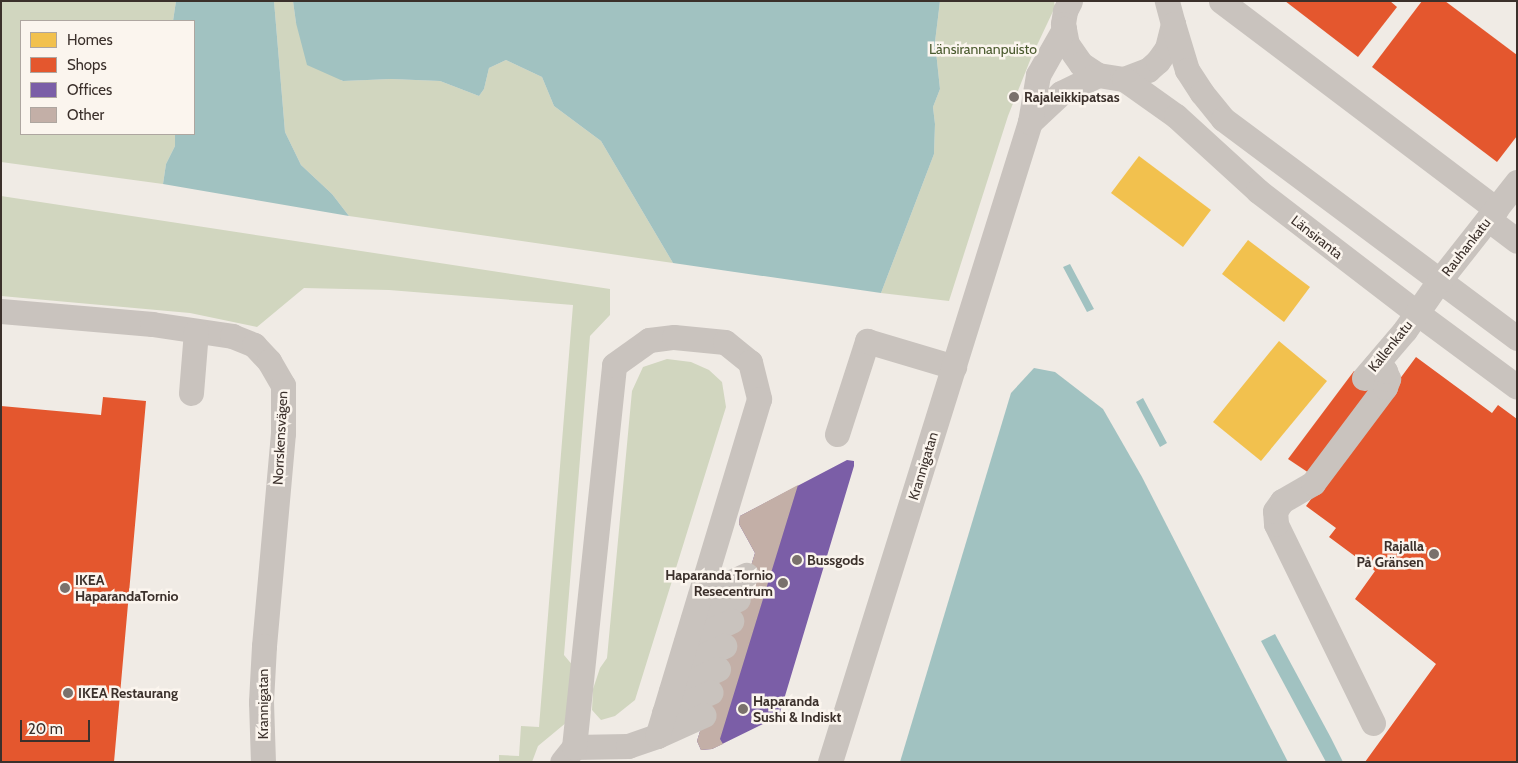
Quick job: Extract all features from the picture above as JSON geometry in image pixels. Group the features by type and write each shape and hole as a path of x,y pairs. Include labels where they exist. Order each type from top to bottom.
{"street":[{"path":"1222,1 1492,214 1517,241"},
{"path":"1066,10 1067,44 1080,64 1098,75 1124,79 1148,70 1158,61 1167,48 1170,12"},
{"name":"Krannigatan","path":"830,762 1030,122 1038,76 1066,10"},
{"path":"1170,12 1188,70 1202,93 1223,119 1517,338"},
{"path":"1030,122 1061,93 1098,75"},
{"name":"Länsiranta","path":"1124,79 1176,116 1258,191 1417,314 1517,387"},
{"name":"Rauhankatu","path":"1417,314 1439,281 1517,182"},
{"name":"Norrskensvägen","path":"1,311 152,324 232,336 254,345 269,360 283,385 283,433 264,646"},
{"name":"Kallenkatu","path":"1373,723 1276,524 1275,511 1282,501 1314,483 1385,387 1388,379 1385,371 1370,371 1417,314"},
{"path":"191,393 196,331"},
{"path":"657,736 758,399 750,362 725,342 674,337 649,340 614,365 568,754 628,746 657,736 711,692 668,702"},
{"path":"837,434 867,341 954,367"},
{"path":"696,607 746,575"},
{"path":"686,642 734,610 696,607"},
{"name":"Krannigatan","path":"263,762 261,702 264,646"},
{"path":"678,667 724,646"}],"green space":[{"path":"1,1 176,1 173,20 20,20 20,135 175,135 175,146 166,164 163,184 1,162"},
{"path":"274,1 293,1 296,23 342,81 391,79 440,81 479,96 484,89 489,68 506,60 542,77 554,106 601,141 673,263 349,216 332,194 301,165 285,132"},
{"name":"Länsirannanpuisto","path":"940,1 1054,1 1055,7 1031,58 1008,116 949,301 881,293 934,154 935,124 933,107 940,89 935,42"},
{"path":"1,196 610,289 610,315 590,336 564,655 574,667 567,722 538,746 532,762 499,762 499,755 519,756 521,726 539,727 573,305 389,290 304,288 257,327 190,313 1,296"},
{"path":"667,359 691,362 709,370 722,382 726,407 635,700 615,716 601,720 592,710 593,689 600,668 607,658 632,391 643,367"}],"water":[{"path":"176,1 274,1 285,132 301,165 332,194 349,216 163,184 166,164 175,146 175,135 195,135 195,20 173,20"},
{"path":"293,1 940,1 935,42 940,89 933,107 935,124 934,154 881,293 673,263 601,141 554,106 542,77 506,60 489,68 484,89 479,96 440,81 391,79 343,81 307,65 296,23"},
{"path":"1070,264 1094,309 1087,312 1063,267"},
{"path":"1034,368 1055,372 1103,409 1142,477 1288,762 900,762 1011,393"},
{"path":"1143,398 1167,443 1160,447 1136,402"},
{"path":"1275,634 1343,762 1326,762 1261,641"}],"building: Homes":[{"path":"1139,156 1211,210 1183,247 1111,193"},
{"path":"1248,240 1310,287 1284,322 1222,274"},
{"path":"1279,341 1327,381 1261,461 1213,422"}],"building: Shops":[{"path":"1285,1 1390,1 1397,7 1358,57"},
{"path":"1422,1 1445,1 1517,55 1517,136 1497,162 1372,67"},
{"name":"Rajalla På Gränsen","path":"1416,357 1492,413 1498,405 1517,419 1517,762 1365,762 1436,664 1355,599 1375,571 1329,537 1336,528 1306,506"},
{"path":"1354,371 1373,385 1309,473 1288,459"},
{"name":"IKEA HaparandaTornio","path":"103,397 146,401 114,762 1,762 1,406 101,415"}],"building: Offices":[{"path":"847,460 854,461 854,466 779,716 712,749 701,750 697,741 755,553 739,524 740,516"}],"building: Other":[{"path":"798,485 720,739 723,744 712,749 701,750 697,741 755,553 739,524 740,516"}],"place":[{"name":"Rajaleikkipatsas","path":"1014,97"},
{"name":"Rajalla På Gränsen","path":"1434,554"},
{"name":"Bussgods","path":"797,560"},
{"name":"Haparanda Tornio Resecentrum","path":"783,583"},
{"name":"IKEA HaparandaTornio","path":"65,588"},
{"name":"IKEA Restaurang","path":"68,693"},
{"name":"Haparanda Sushi & Indiskt","path":"743,709"}]}
